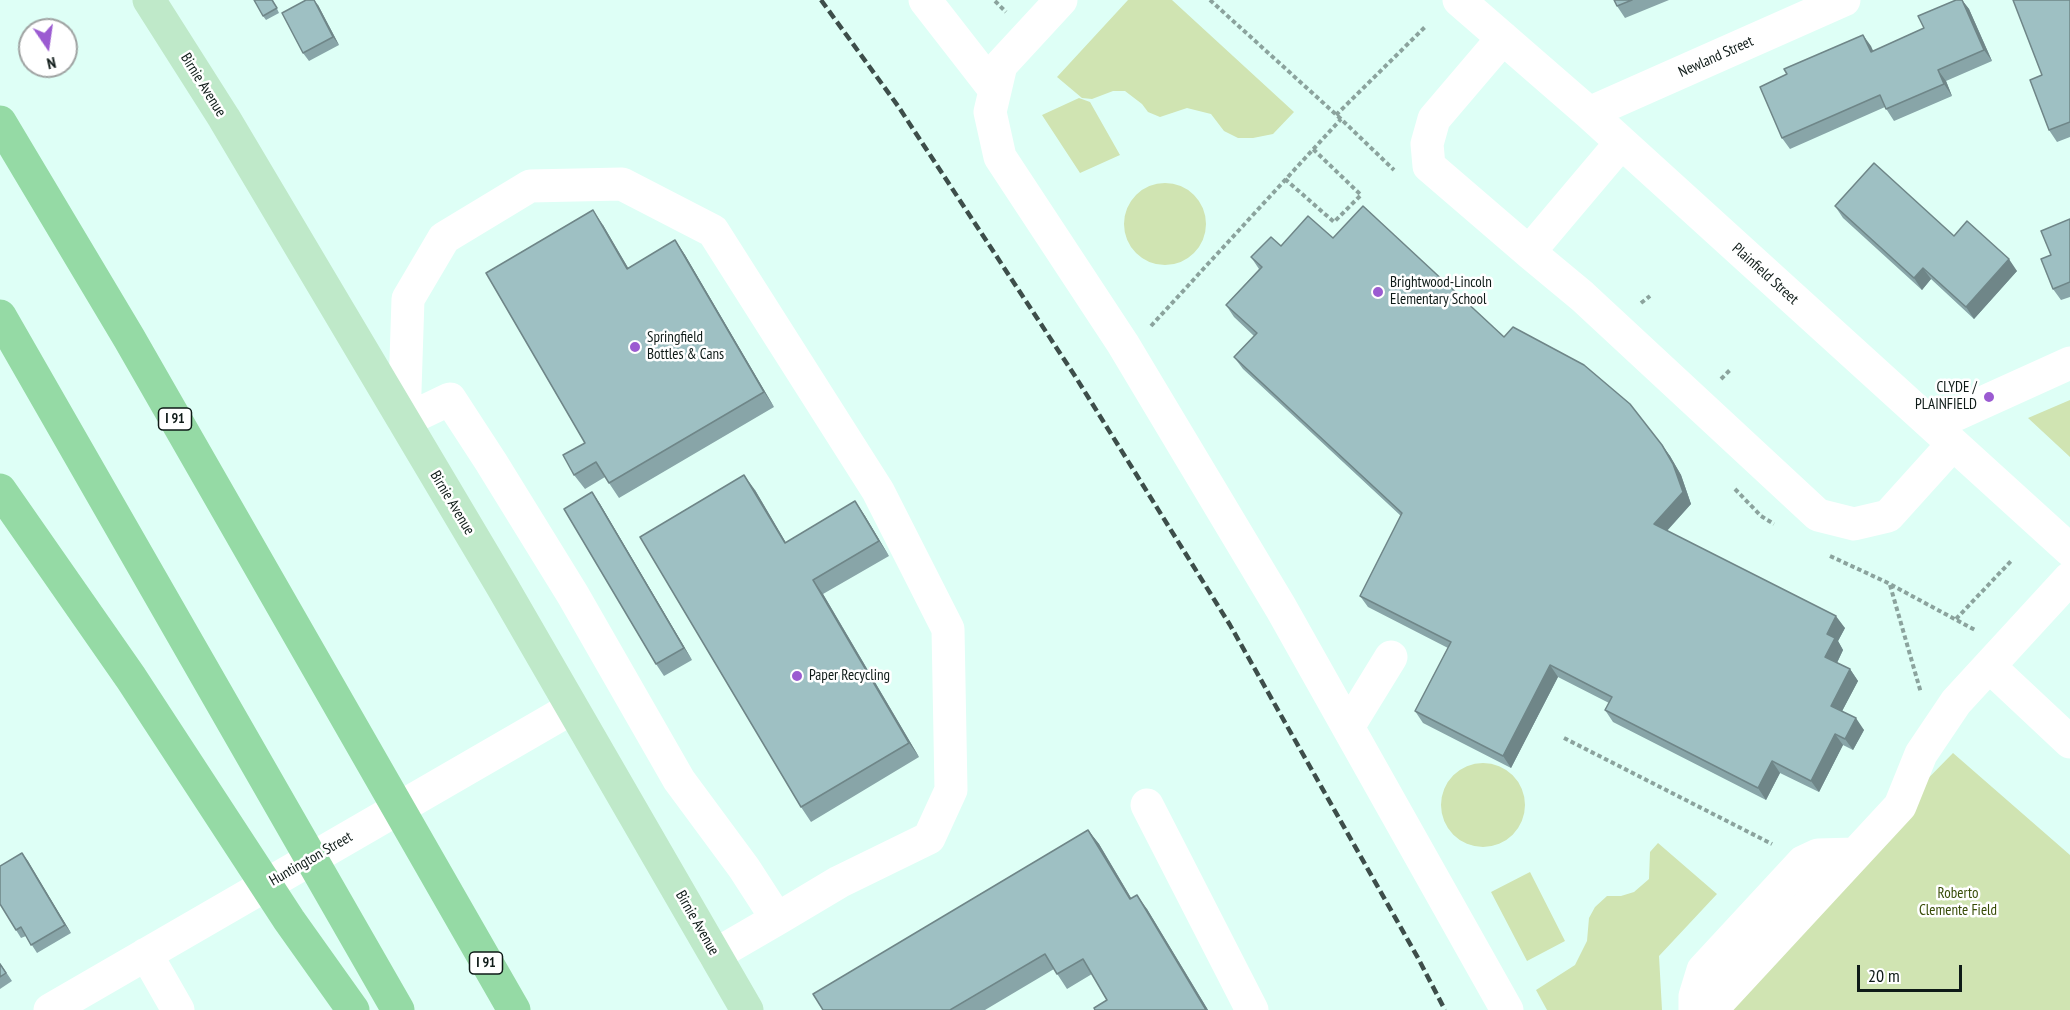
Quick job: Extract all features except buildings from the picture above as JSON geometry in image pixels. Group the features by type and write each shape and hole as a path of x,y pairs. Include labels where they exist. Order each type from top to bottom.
{"highway":[{"name":"I 91","path":"0,122 141,358 514,1010"},
{"path":"0,316 398,1010"},
{"path":"0,490 131,678 308,948 353,1010"}],"main road":[{"name":"Birnie Avenue","path":"149,0 224,118 404,421 747,1010"}],"street":[{"path":"924,0 995,90"},
{"path":"1061,0 1001,65 990,112 1000,157 1124,344 1281,608 1507,1010"},
{"name":"Plainfield Street","path":"1459,0 1589,113 2070,550"},
{"name":"Newland Street","path":"1589,113 1844,0"},
{"path":"1503,38 1434,118 1427,144 1429,166 1582,296 1818,515 1854,524 1888,516 1943,435 2070,363"},
{"path":"1529,252 1622,143"},
{"path":"715,955 777,919 839,882 929,838 951,790 948,629 878,491 712,231 622,184 530,186 444,238 408,299 404,421 450,399 573,595 679,780 744,868 777,919"},
{"path":"1711,1010 1900,806 1921,754 1956,702 2070,578"},
{"path":"1348,728 1391,657"},
{"path":"1989,666 2070,742"},
{"name":"Huntington Street","path":"50,1010 572,708"},
{"path":"1147,805 1252,1010"},
{"path":"1695,1010 1695,996 1703,970 1803,862 1818,855 1855,854"},
{"path":"146,954 178,1010"}],"path":[{"path":"1336,115 1425,27"},
{"path":"1147,330 1341,119"},
{"path":"1285,179 1334,222 1361,195 1313,149"},
{"path":"1956,619 2011,561"},
{"path":"1890,584 1922,698"},
{"path":"1564,738 1773,845"}],"green space":[{"path":"1128,0 1172,0 1294,112 1273,134 1238,138 1224,131 1211,114 1187,108 1160,117 1148,112 1142,104 1125,91 1113,91 1092,99 1082,98 1057,77"},
{"path":"1079,98 1090,102 1120,155 1080,173 1042,115"},
{"path":"1157,183 1173,183 1188,190 1199,201 1206,216 1203,240 1194,253 1173,265 1157,265 1142,258 1131,247 1124,232 1124,216 1131,201 1142,190"},
{"path":"2070,400 2070,457 2028,418"},
{"name":"Roberto Clemente Field","path":"1953,753 2070,855 2070,1010 1701,1010"},
{"path":"1483,763 1499,766 1513,775 1522,789 1525,805 1522,821 1513,835 1499,844 1483,847 1467,844 1453,835 1444,821 1441,805 1444,789 1453,775 1467,766"},
{"path":"1658,843 1717,894 1659,956 1662,1010 1547,1010 1536,990 1575,965 1587,941 1589,918 1595,907 1607,896 1621,896 1634,892 1649,879 1650,852"},
{"path":"1530,872 1565,941 1527,961 1491,892"}],"railway":[{"path":"821,0 898,106 1075,376 1230,625 1445,1010"}],"place":[{"name":"Brightwood-Lincoln Elementary School","path":"1378,292"},
{"name":"Springfield Bottles & Cans","path":"635,347"},
{"name":"CLYDE / PLAINFIELD","path":"1989,397"},
{"name":"Paper Recycling","path":"797,676"}]}
